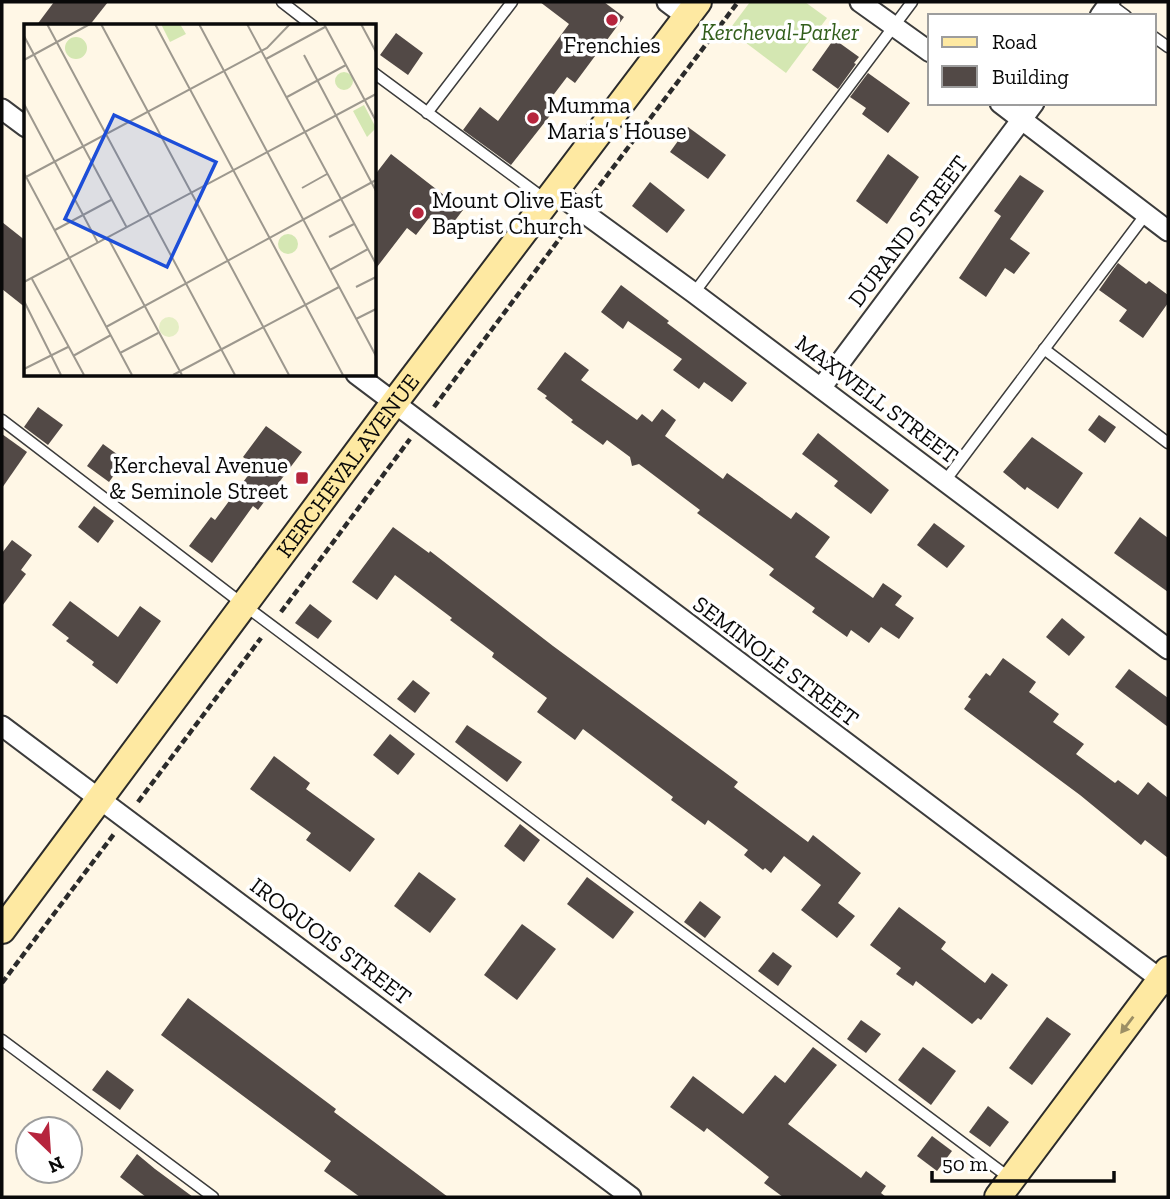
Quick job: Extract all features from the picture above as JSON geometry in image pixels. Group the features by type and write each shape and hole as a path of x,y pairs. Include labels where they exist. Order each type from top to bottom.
{"street":[{"path":"860,2 928,50"},
{"name":"KERCHEVAL AVENUE","path":"2,930 551,196 684,7"},
{"path":"1003,105 1168,231"},
{"name":"DURAND STREET","path":"821,388 1032,105"},
{"path":"2,109 24,126"},
{"name":"MAXWELL STREET","path":"551,196 581,210 1168,649"},
{"name":"SEMINOLE STREET","path":"359,376 1166,978"},
{"name":"IROQUOIS STREET","path":"2,726 631,1197"},
{"path":"1005,1188 1166,978"}],"lane":[{"path":"282,2 310,24"},
{"path":"427,113 512,2"},
{"path":"694,293 912,2"},
{"path":"376,75 427,113 551,196"},
{"path":"945,481 1146,214"},
{"path":"1044,349 1168,443"},
{"path":"2,421 271,624 1005,1188"},
{"path":"2,1040 214,1197"}],"path":[{"path":"2,983 738,2"}],"green space":[{"name":"Kercheval-Parker","path":"750,2 805,2 827,18 786,73 729,30"}],"building":[{"path":"54,2 108,2 91,24 38,24"},
{"path":"540,2 604,2 624,17 575,83 567,77 548,102 556,108 511,165 463,130 480,107 498,121 569,24"},
{"path":"396,33 423,53 408,75 380,55"},
{"path":"834,39 859,57 838,89 812,70"},
{"path":"868,73 910,103 888,133 862,114 866,108 850,97"},
{"path":"688,127 726,155 708,179 670,152"},
{"name":"Mount Olive East Baptist Church","path":"391,154 463,210 450,227 436,216 433,221 429,218 416,235 407,228 376,268 376,173"},
{"path":"888,154 919,177 887,224 856,201"},
{"path":"1020,175 1044,191 1010,239 1030,253 1014,274 1005,268 986,297 959,278 1001,216 994,211"},
{"path":"650,182 685,210 667,233 632,206"},
{"path":"2,222 24,239 24,306 2,289"},
{"path":"1118,263 1146,284 1149,281 1168,295 1168,303 1143,338 1119,321 1127,310 1099,290"},
{"path":"621,285 747,383 732,402 704,382 699,389 673,370 682,359 628,321 623,329 601,312"},
{"path":"565,352 589,370 581,380 637,420 642,414 652,422 662,409 676,420 665,436 723,479 727,473 791,519 796,512 830,537 815,557 873,598 883,583 902,596 895,605 914,618 899,639 881,627 869,643 851,630 847,637 812,612 815,608 769,575 774,569 697,513 700,510 639,464 632,466 630,457 607,440 603,445 571,422 573,420 537,389"},
{"path":"38,407 63,425 48,445 24,427"},
{"path":"1099,415 1116,427 1105,443 1088,430"},
{"path":"266,426 302,452 258,510 253,506 212,563 189,546 211,517 215,520 255,466 243,457"},
{"path":"818,433 889,490 871,514 834,486 838,481 802,454"},
{"path":"2,434 27,452 2,488"},
{"path":"1032,437 1083,473 1058,509 1027,487 1025,490 1003,472"},
{"path":"103,444 125,460 109,482 87,466"},
{"path":"94,506 114,521 98,543 78,527"},
{"path":"1140,517 1168,538 1168,592 1114,553"},
{"path":"934,523 965,546 947,568 917,545"},
{"path":"393,527 429,553 430,551 553,646 738,782 734,787 808,842 813,835 861,873 838,903 855,916 837,938 801,910 821,885 784,856 771,873 765,868 763,870 744,855 748,850 708,820 705,825 671,800 673,797 583,729 575,740 537,712 547,698 492,657 494,653 395,575 377,600 352,582"},
{"path":"12,540 32,555 21,570 26,574 2,606 2,553"},
{"path":"70,601 118,637 140,606 161,621 117,684 92,665 94,662 66,641 69,638 52,625"},
{"path":"310,604 332,621 318,639 295,623"},
{"path":"1062,618 1085,637 1069,656 1046,637"},
{"path":"1003,658 1036,682 1029,692 1059,714 1053,722 1084,744 1076,754 1115,783 1118,780 1138,795 1148,782 1168,798 1168,858 1145,840 1141,845 1080,795 964,709 971,699 968,697 986,673 990,676"},
{"path":"1129,669 1168,698 1168,727 1115,687"},
{"path":"413,680 430,693 415,713 397,699"},
{"path":"467,725 522,762 507,782 455,742"},
{"path":"390,734 415,754 398,775 373,755"},
{"path":"274,756 310,783 306,789 375,839 350,872 306,840 311,833 250,789"},
{"path":"520,824 540,840 524,862 504,846"},
{"path":"419,872 456,899 430,933 394,906"},
{"path":"587,877 634,912 613,939 567,904"},
{"path":"700,901 721,917 705,938 684,922"},
{"path":"899,907 946,942 941,949 985,983 992,973 1008,985 981,1020 978,1018 972,1024 916,981 913,986 896,974 901,968 870,945"},
{"path":"522,924 556,949 517,1000 484,975"},
{"path":"773,952 792,966 778,986 758,971"},
{"path":"188,998 448,1197 360,1197 324,1171 331,1161 161,1035"},
{"path":"1047,1017 1071,1034 1032,1085 1009,1068"},
{"path":"861,1020 881,1034 866,1053 847,1039"},
{"path":"813,1047 837,1065 788,1124 861,1178 866,1171 886,1186 881,1193 886,1197 783,1197 764,1183 769,1177 707,1128 704,1132 670,1107 693,1076 743,1114 775,1075 785,1083"},
{"path":"923,1047 956,1071 931,1105 898,1080"},
{"path":"107,1070 134,1090 120,1110 92,1090"},
{"path":"988,1106 1009,1122 990,1147 969,1132"},
{"path":"932,1136 952,1151 937,1171 917,1156"},
{"path":"137,1154 193,1197 146,1197 120,1177"}],"place":[{"name":"Frenchies","path":"612,20"},
{"name":"Mumma Maria’s House","path":"533,118"},
{"name":"Mount Olive East Baptist Church","path":"418,213"},
{"name":"Kercheval Avenue & Seminole Street","path":"302,478"}]}
